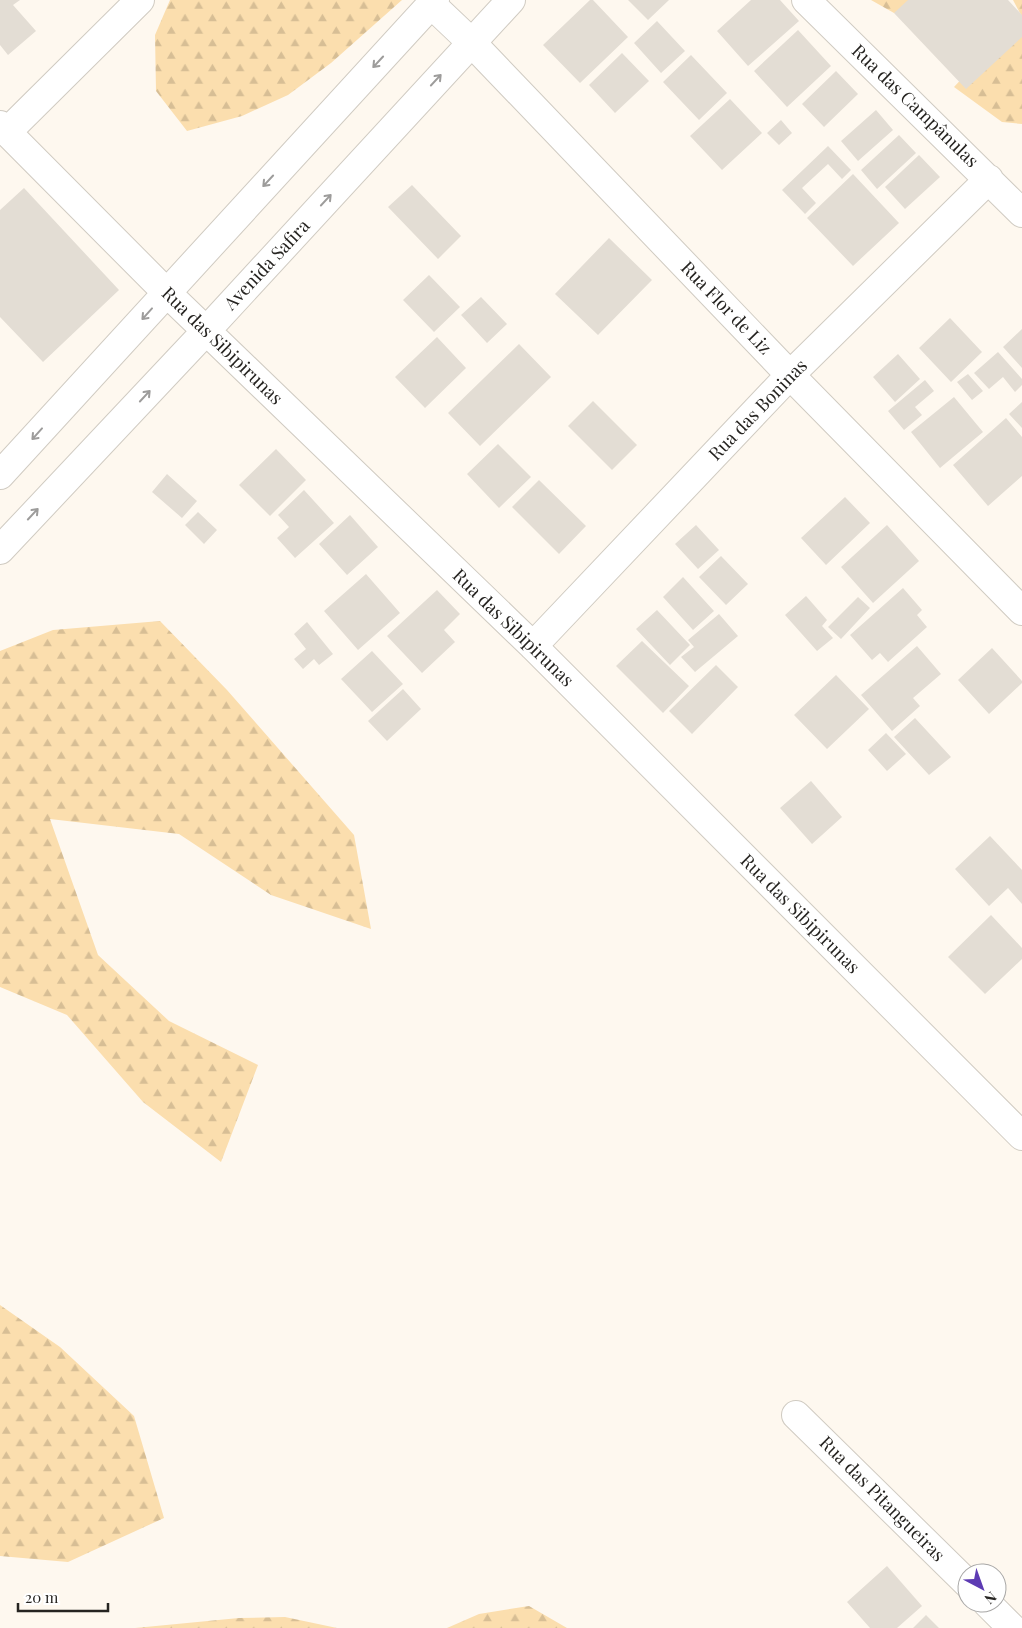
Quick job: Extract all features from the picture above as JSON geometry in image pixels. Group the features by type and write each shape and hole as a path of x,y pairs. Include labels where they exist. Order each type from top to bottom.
{"street":[{"path":"3,128 140,0"},
{"name":"Avenida Safira","path":"0,550 206,331 511,0"},
{"name":"Rua das Campânulas","path":"806,0 1022,213"},
{"path":"0,475 433,2"},
{"name":"Rua Flor de Liz","path":"433,2 790,375 1022,611"},
{"name":"Rua das Sibipirunas","path":"3,128 206,331 533,646 1022,1136"},
{"name":"Rua das Boninas","path":"533,646 790,375 989,179"},
{"name":"Rua das Pitangueiras","path":"796,1415 957,1573"},
{"path":"997,1613 1012,1628"}],"green space":[{"path":"170,0 402,0 331,63 288,95 242,116 187,131 156,91 155,35"},
{"path":"871,0 925,0 915,11 894,13"},
{"path":"1013,0 1022,0 1022,124 1002,122 954,87 1021,15"},
{"path":"160,621 227,690 354,835 371,929 271,895 179,834 50,819 98,955 169,1021 258,1065 221,1162 143,1102 67,1015 0,987 0,651 53,630"},
{"path":"0,1305 60,1347 134,1416 164,1518 68,1562 0,1556"},
{"path":"529,1606 567,1628 447,1628 479,1614"},
{"path":"285,1617 337,1628 135,1628 239,1618"}],"building":[{"path":"0,0 20,0 13,5 36,31 8,55 0,45"},
{"path":"590,0 593,0 628,37 580,83 543,45"},
{"path":"628,0 669,0 648,20"},
{"path":"751,0 780,0 799,21 748,66 717,31"},
{"path":"908,0 1008,0 1022,15 1022,37 966,89 894,13"},
{"path":"657,21 685,51 661,73 634,43"},
{"path":"798,30 831,66 787,107 754,71"},
{"path":"622,53 649,81 615,113 589,85"},
{"path":"691,55 727,93 699,120 663,82"},
{"path":"836,71 858,94 824,127 802,104"},
{"path":"730,99 762,133 722,170 690,136"},
{"path":"876,110 893,130 858,161 841,141"},
{"path":"781,120 792,133 779,145 767,133"},
{"path":"899,135 916,153 877,189 861,170"},
{"path":"828,146 851,170 842,179 828,164 802,188 816,203 805,214 782,190"},
{"path":"919,155 940,177 905,209 885,187"},
{"path":"853,174 899,223 853,266 807,218"},
{"path":"412,185 461,236 438,259 388,207"},
{"path":"24,188 119,290 43,362 0,317 0,210"},
{"path":"609,238 652,280 598,335 555,294"},
{"path":"429,275 460,307 434,332 403,300"},
{"path":"481,297 507,324 487,343 461,315"},
{"path":"950,318 982,352 951,382 919,348"},
{"path":"1022,329 1022,368 1003,347"},
{"path":"437,337 466,368 425,408 395,377"},
{"path":"519,344 551,377 480,446 448,413"},
{"path":"998,352 1022,379 1022,385 1015,392 1003,377 989,389 974,373"},
{"path":"898,354 920,379 895,402 873,377"},
{"path":"968,374 983,391 972,400 957,382"},
{"path":"925,380 934,391 915,407 922,415 904,430 888,411"},
{"path":"954,397 983,432 940,468 911,432"},
{"path":"593,401 637,445 612,470 568,426"},
{"path":"1022,402 1022,428 1009,414"},
{"path":"1006,418 1022,437 1022,476 988,506 953,465"},
{"path":"498,444 531,477 499,508 467,474"},
{"path":"276,449 306,480 270,516 239,485"},
{"path":"167,474 197,501 182,518 152,492"},
{"path":"539,480 586,526 559,554 512,507"},
{"path":"304,490 334,523 295,558 277,538 289,527 278,515"},
{"path":"845,497 870,523 826,565 801,538"},
{"path":"198,512 217,530 204,544 185,525"},
{"path":"350,515 378,547 347,575 319,544"},
{"path":"696,525 719,550 698,569 675,544"},
{"path":"887,525 919,561 873,603 841,567"},
{"path":"721,556 748,584 726,605 699,577"},
{"path":"366,574 400,613 358,650 324,611"},
{"path":"683,577 714,611 693,630 663,597"},
{"path":"903,588 922,610 917,615 927,627 888,662 880,653 872,660 850,635"},
{"path":"437,590 460,614 444,630 455,642 422,673 387,636"},
{"path":"806,596 827,620 822,626 833,638 817,651 785,615"},
{"path":"858,597 870,608 841,639 828,627"},
{"path":"657,610 690,645 670,665 636,629"},
{"path":"719,614 738,636 695,672 681,657 694,647 688,640"},
{"path":"307,622 333,654 319,665 314,659 303,669 294,659 306,649 294,634"},
{"path":"642,641 689,686 663,713 616,666"},
{"path":"917,646 941,674 913,698 920,706 892,731 861,695"},
{"path":"992,648 1022,683 989,714 958,680"},
{"path":"372,651 403,684 372,712 341,679"},
{"path":"716,665 738,687 692,734 669,711"},
{"path":"836,675 869,709 827,749 794,715"},
{"path":"403,689 421,709 387,741 368,721"},
{"path":"915,718 951,757 929,775 894,737"},
{"path":"886,733 906,754 887,771 868,750"},
{"path":"811,781 842,817 812,844 780,808"},
{"path":"990,836 1022,870 1022,904 1008,888 989,906 955,869"},
{"path":"991,915 1022,948 1022,959 985,994 948,957"},
{"path":"887,1566 922,1606 897,1628 870,1628 847,1602"},
{"path":"926,1615 939,1628 913,1628"}]}
